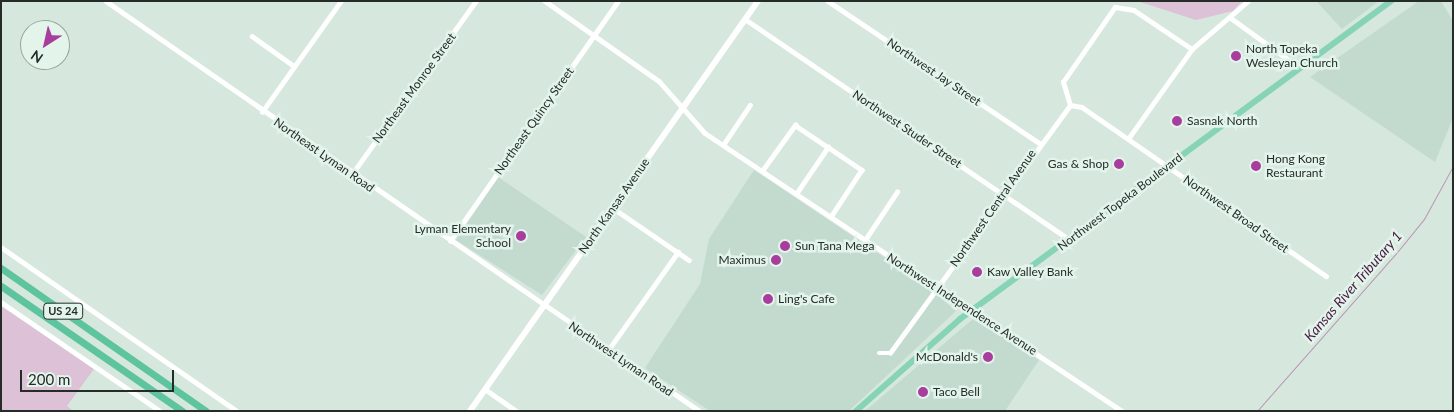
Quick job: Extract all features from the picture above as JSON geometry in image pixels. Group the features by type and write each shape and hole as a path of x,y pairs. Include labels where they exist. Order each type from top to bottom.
{"highway":[{"name":"US 24","path":"1,268 206,411"},
{"name":"US 24","path":"1,286 182,411"}],"main road":[{"name":"North Kansas Avenue","path":"470,411 758,1"},
{"name":"Northwest Topeka Boulevard","path":"856,411 971,311 1391,1"}],"street":[{"name":"Northeast Lyman Road","path":"106,1 262,112 545,305"},
{"path":"262,112 341,1"},
{"name":"Northeast Monroe Street","path":"352,174 476,1"},
{"name":"Northwest Independence Avenue","path":"545,1 659,81 699,128 1122,411"},
{"name":"Northeast Quincy Street","path":"450,241 618,1"},
{"name":"Northwest Jay Street","path":"828,1 1038,143"},
{"path":"1128,139 1192,49 1231,18 1248,1"},
{"path":"1070,105 1062,82 1115,7 1134,10 1192,49"},
{"path":"1231,18 1300,68"},
{"name":"Northwest Studer Street","path":"745,19 1069,239"},
{"path":"252,36 294,66"},
{"path":"723,145 750,105"},
{"name":"Northwest Central Avenue","path":"879,353 890,353 1038,143 1070,105"},
{"name":"Northwest Broad Street","path":"1070,105 1082,107 1326,276"},
{"path":"762,171 795,125 862,170 830,217"},
{"path":"796,194 828,147"},
{"path":"865,240 897,192"},
{"path":"613,208 689,260"},
{"path":"1,247 237,411"},
{"path":"609,349 678,252"},
{"path":"1,302 160,411"},
{"name":"Northwest Lyman Road","path":"545,305 699,411"},
{"path":"485,389 517,411"}],"shaded area":[{"path":"1137,1 1242,1 1233,11 1196,20"},
{"path":"1316,1 1379,1 1342,29"},
{"path":"1419,1 1441,1 1453,21 1453,118 1435,162 1310,77"},
{"path":"754,170 924,284 956,311 849,411 710,411 645,368 700,284 709,239"},
{"name":"Lyman Elementary School","path":"498,177 586,237 542,295 456,240"},
{"path":"1,306 94,369 67,406 73,411 1,411"},
{"path":"973,319 1039,360 1005,411 865,411"}],"waterway":[{"name":"Kansas River Tributary 1","path":"1257,411 1424,219 1453,166"}],"place":[{"name":"North Topeka Wesleyan Church","path":"1236,56"},
{"name":"Sasnak North","path":"1177,121"},
{"name":"Gas & Shop","path":"1119,164"},
{"name":"Hong Kong Restaurant","path":"1256,166"},
{"name":"Lyman Elementary School","path":"521,236"},
{"name":"Sun Tana Mega","path":"785,246"},
{"name":"Maximus","path":"776,260"},
{"name":"Kaw Valley Bank","path":"977,272"},
{"name":"Ling's Cafe","path":"768,299"},
{"name":"McDonald's","path":"988,357"},
{"name":"Taco Bell","path":"923,392"}]}
